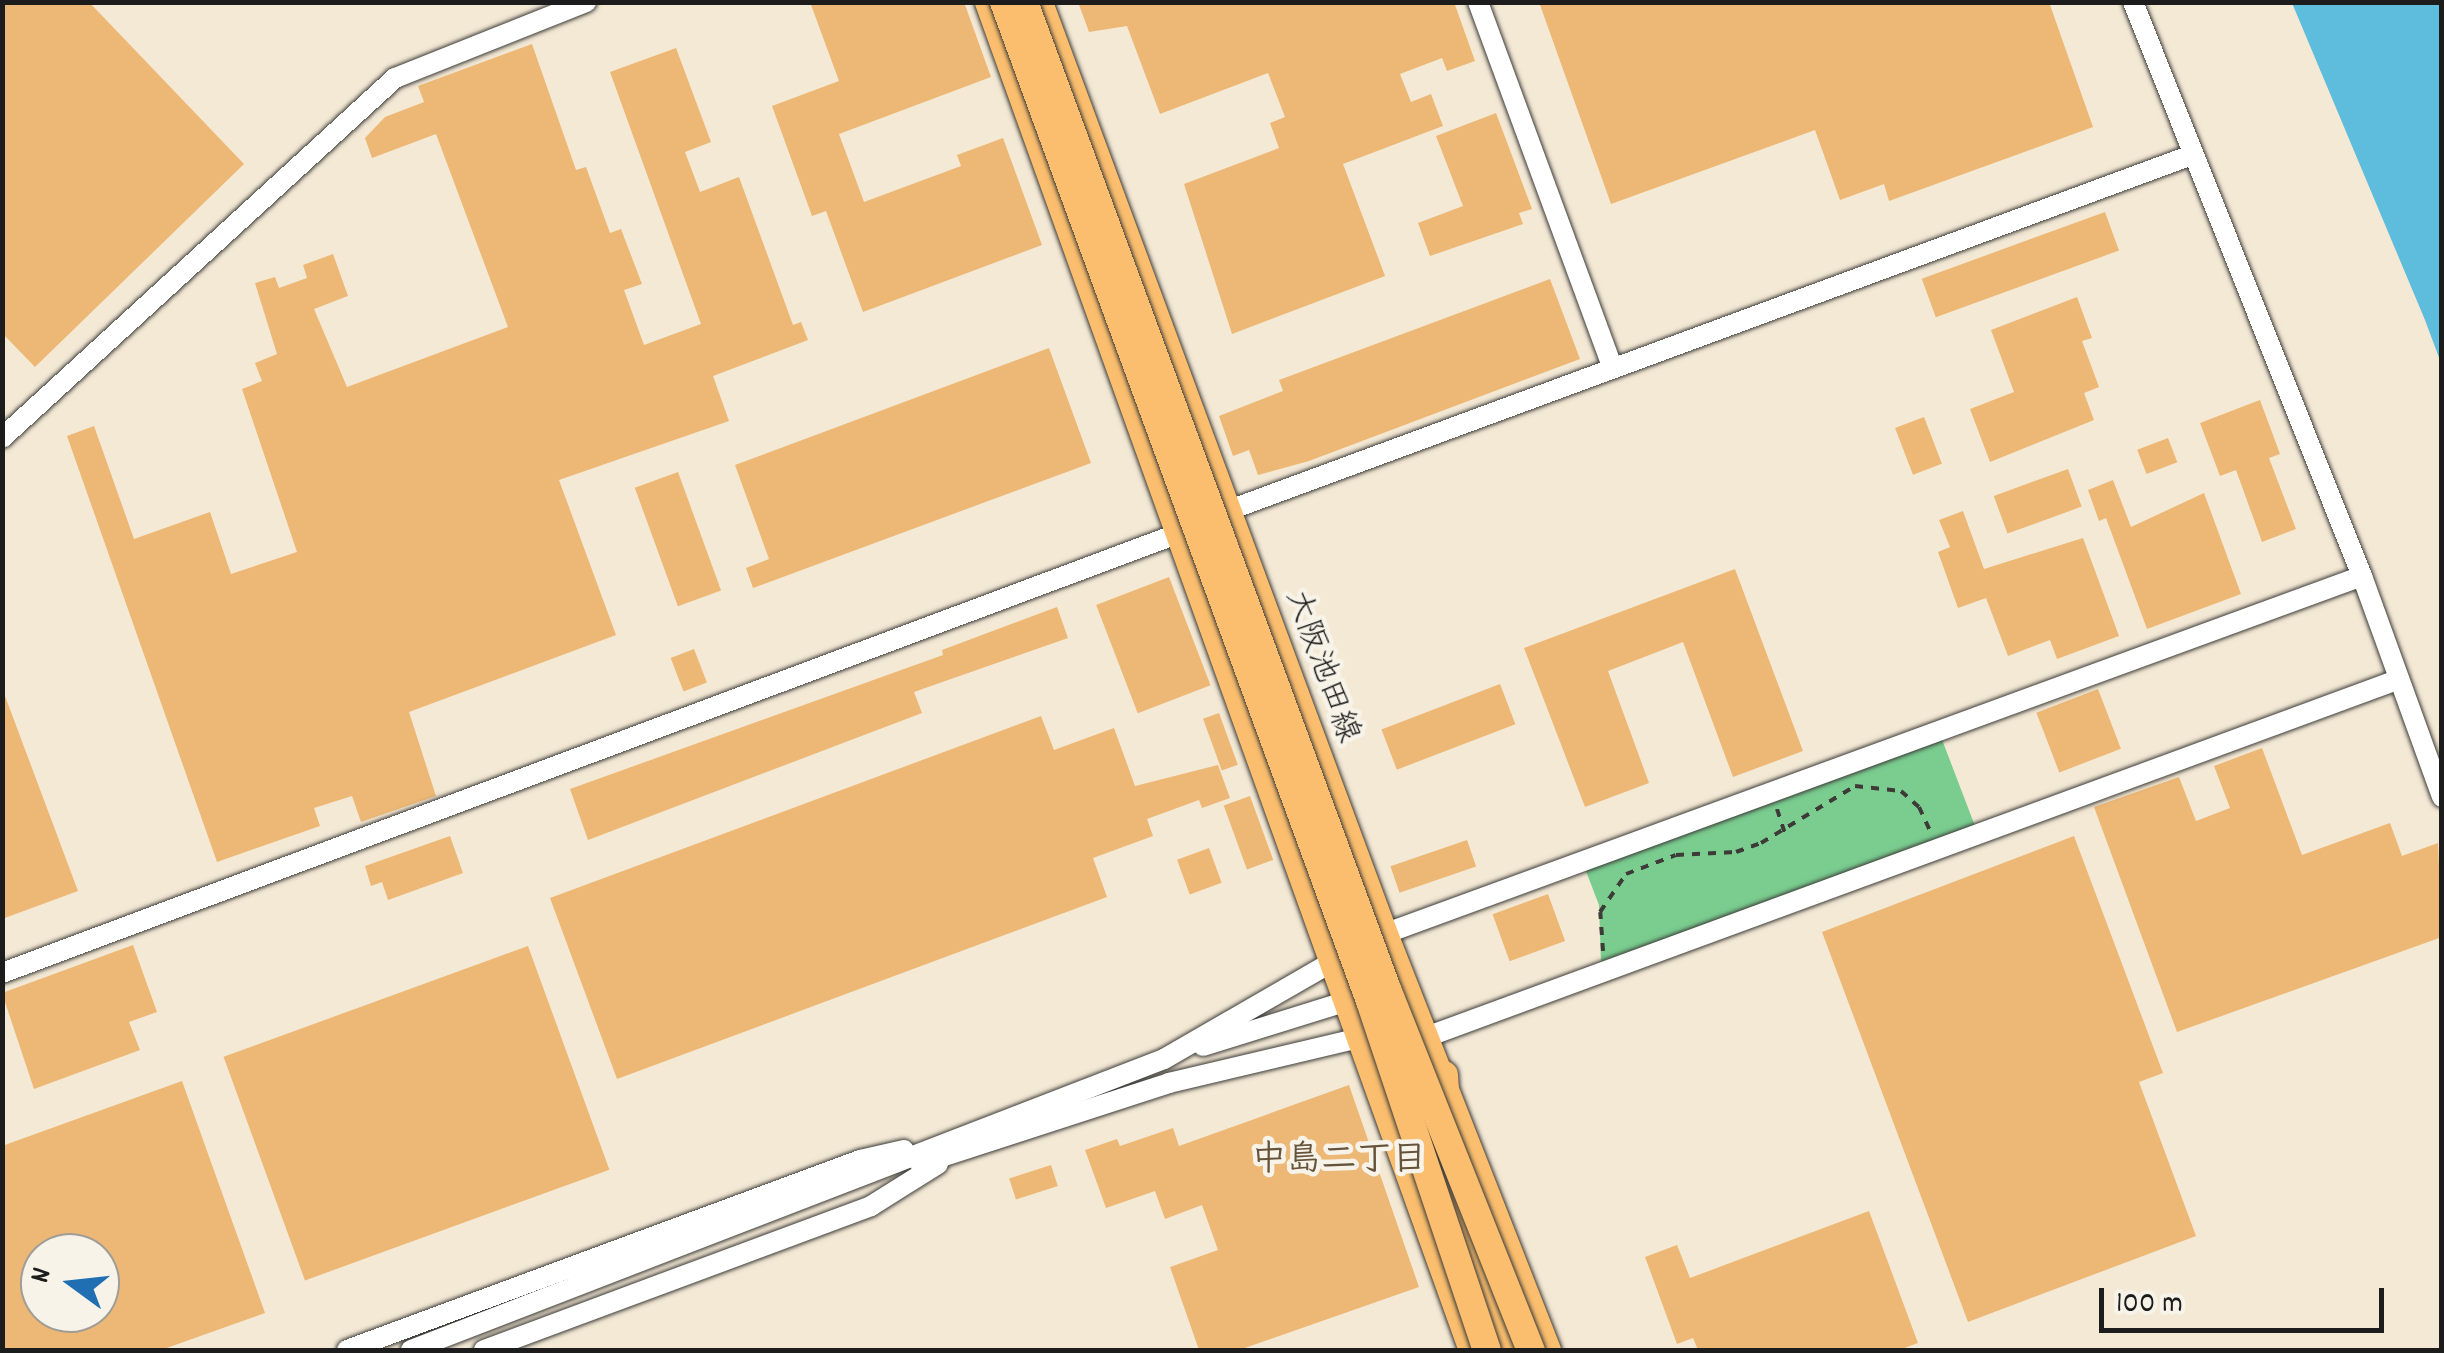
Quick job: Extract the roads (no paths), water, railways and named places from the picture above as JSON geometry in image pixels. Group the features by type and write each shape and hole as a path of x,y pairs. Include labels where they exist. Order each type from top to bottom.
{"highway":[{"path":"1004,2 1370,1001 1487,1350"},
{"path":"1024,2 1387,989 1532,1350"},
{"path":"1444,1075 1448,1170 1511,1350"}],"main road":[{"path":"987,2 1182,533 1354,1035 1471,1350"},
{"name":"大阪池田線","path":"1040,2 1384,931 1444,1075 1548,1350"}],"street":[{"path":"2,438 395,78 586,2"},
{"path":"1478,2 1613,368"},
{"path":"2132,2 2362,576 2442,798"},
{"path":"2,973 1182,533 1227,509 2192,155"},
{"path":"1164,1059 1384,931 2362,576"},
{"path":"346,1350 860,1160 950,1147 1169,1083 1354,1035 1428,1036 2398,680"},
{"path":"411,1350 950,1147 1164,1059 1342,1000 1390,1004 1428,1036"},
{"path":"484,1350 870,1206 950,1147"}],"water":[{"path":"2292,3 2441,3 2441,363 2425,320"}],"district":[{"name":"中島二丁目","path":"1339,1162"}]}
